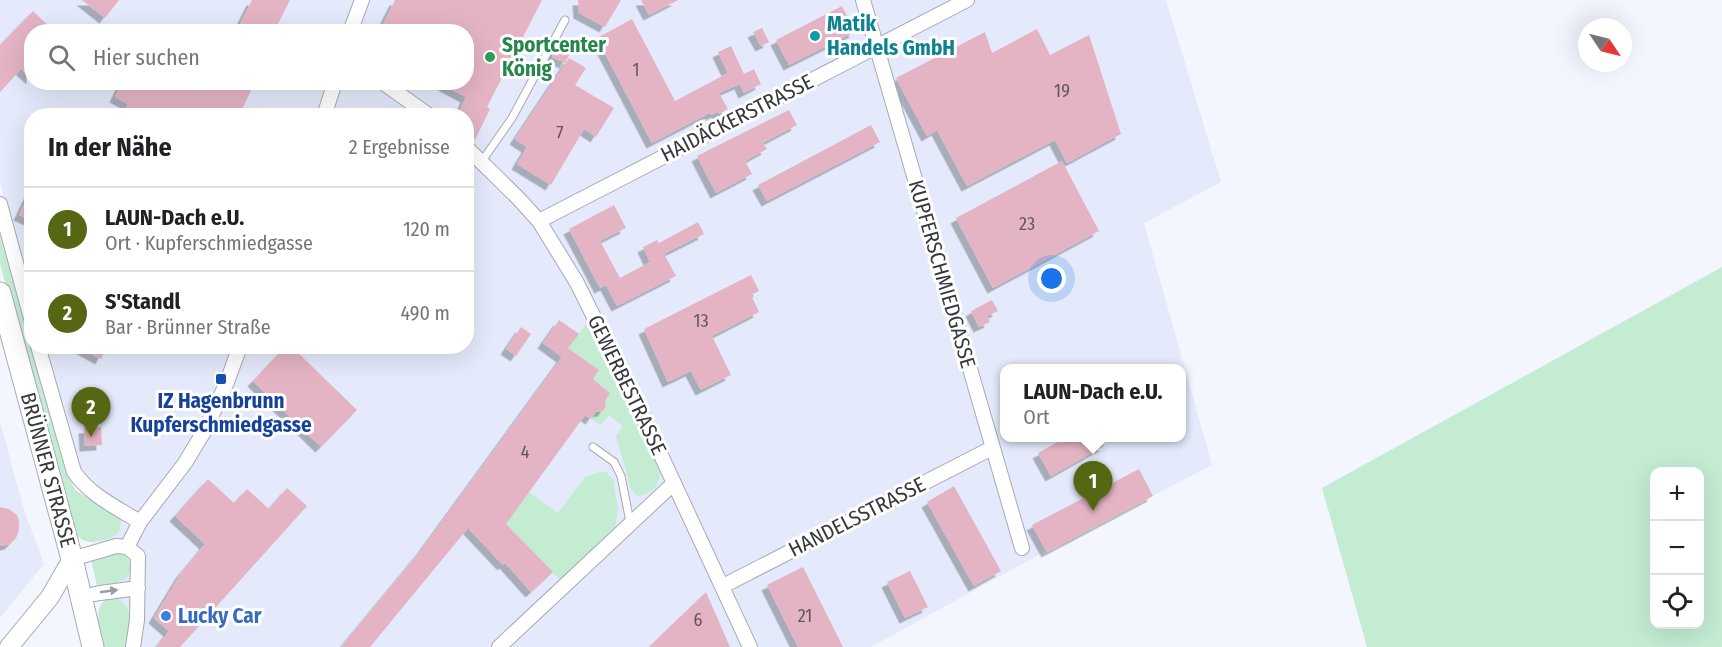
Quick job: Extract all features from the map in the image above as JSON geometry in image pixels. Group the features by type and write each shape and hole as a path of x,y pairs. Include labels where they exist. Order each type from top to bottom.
{"main road":[{"name":"BRÜNNER STRASSE","path":"0,293 72,559 93,647"}],"street":[{"path":"353,24 362,0"},
{"name":"KUPFERSCHMIEDGASSE","path":"863,0 1023,549"},
{"name":"HAIDÄCKERSTRASSE","path":"539,221 967,0"},
{"path":"327,108 332,90"},
{"path":"393,90 419,108"},
{"name":"GEWERBESTRASSE","path":"474,154 539,221 577,283 750,647"},
{"path":"0,204 24,292"},
{"path":"40,354 74,472 84,486 94,494 140,522"},
{"path":"127,547 140,522 185,463 205,429 237,354"},
{"name":"HANDELSSTRASSE","path":"723,586 992,448"},
{"path":"499,647 674,483"},
{"path":"9,647 50,597 72,559 116,546 127,547 138,556 137,620 133,647"},
{"path":"50,597 80,597 100,592 138,588"}],"lane":[{"path":"482,161 512,118 564,20"},
{"path":"593,447 614,462 621,476 630,522"}],"shaded area":[{"path":"0,0 1166,0 1221,182 1144,223 1184,364 1000,364 1000,442 1186,442 1186,372 1212,465 1035,557 871,647 129,647 47,354 474,354 474,108 24,108 24,272 0,182"},
{"path":"0,421 24,510 44,564 0,618"}],"green space":[{"path":"0,235 24,321 24,352 0,264"},
{"path":"1722,267 1722,647 1367,647 1322,488"},
{"path":"588,321 661,469 655,488 643,495 637,496 631,489 616,436 623,426 609,415 601,425 591,419 597,411 601,412 605,409 604,401 610,393 605,387 592,380 599,370 568,348"},
{"path":"25,354 33,354 65,469 75,490 121,520 120,530 116,534 96,542 82,540 70,521"},
{"path":"606,472 613,479 618,510 615,528 560,580 506,524 529,492 558,513 585,477"},
{"path":"114,552 127,558 131,566 129,575 119,582 97,586 91,559"},
{"path":"113,597 121,601 128,611 126,647 103,647 101,641 98,626 99,611 101,604"}],"building":[{"path":"82,0 119,0 105,18"},
{"path":"252,0 290,0 278,24 240,24"},
{"name":"Sportcenter König","path":"395,0 542,0 487,107 490,109 475,140 474,108 461,108 466,97 453,90 474,90 474,24 383,24"},
{"path":"578,0 621,0 605,27 579,13"},
{"path":"641,0 678,0 649,15"},
{"name":"Matik Handels GmbH","path":"842,6 855,32 789,65 776,40"},
{"path":"33,11 47,24 24,24 24,72 21,69 0,92 0,45"},
{"path":"632,19 675,101 728,73 718,52 731,46 744,74 754,69 761,84 744,93 740,84 719,93 728,109 719,114 717,112 711,115 710,113 652,143 597,38"},
{"path":"762,28 769,42 761,46 753,32"},
{"path":"1037,29 1050,55 1089,35 1121,134 1067,163 1055,140 967,186 937,130 927,136 896,78 985,32 992,53"},
{"path":"560,41 573,48 565,63 552,57"},
{"path":"569,58 586,68 575,85 614,108 596,137 584,129 551,185 517,164 527,147 515,139"},
{"path":"118,90 251,90 243,108 126,108 128,104 115,97"},
{"path":"789,110 797,125 763,143 767,149 745,161 752,174 716,193 697,156"},
{"path":"871,125 880,142 767,201 758,185"},
{"path":"1062,161 1099,231 993,288 956,218"},
{"path":"24,205 24,217 19,215"},
{"path":"614,205 626,228 600,241 620,278 650,262 643,247 657,240 659,243 698,222 704,234 664,254 676,276 617,306 606,285 600,288 569,229"},
{"path":"751,275 759,291 751,295 759,312 712,336 731,375 701,390 691,371 668,382 644,329"},
{"path":"992,300 998,311 987,316 990,322 979,327 971,311"},
{"path":"559,320 579,334 568,348 599,370 593,379 610,393 603,411 596,412 591,419 585,415 506,524 553,572 531,592 505,563 503,565 468,528 370,647 341,647 422,549 562,357 543,343"},
{"path":"521,327 531,334 516,356 506,349"},
{"path":"92,354 103,354 101,359"},
{"path":"278,354 299,354 357,410 321,447 253,381"},
{"path":"101,427 102,445 85,446 84,428"},
{"path":"1058,442 1102,442 1104,446 1051,476 1038,453"},
{"path":"1139,469 1153,496 1047,552 1032,525"},
{"path":"208,479 234,503 247,489 269,509 287,488 307,506 180,647 157,647 169,631 154,618 181,573 205,544 175,516"},
{"path":"954,486 1001,571 974,586 927,502"},
{"path":"0,507 9,509 17,515 19,530 16,538 10,544 0,546"},
{"path":"803,567 843,647 798,647 767,585"},
{"path":"910,571 928,607 905,618 887,582"},
{"path":"706,592 730,647 649,647"}],"place":[{"name":"Matik Handels GmbH","path":"815,36"},
{"name":"Sportcenter König","path":"490,57"},
{"name":"IZ Hagenbrunn Kupferschmiedgasse","path":"221,379"},
{"name":"S'Standl","path":"91,437"},
{"name":"LAUN-Dach e.U.","path":"1093,511"},
{"name":"Lucky Car","path":"166,616"}]}
